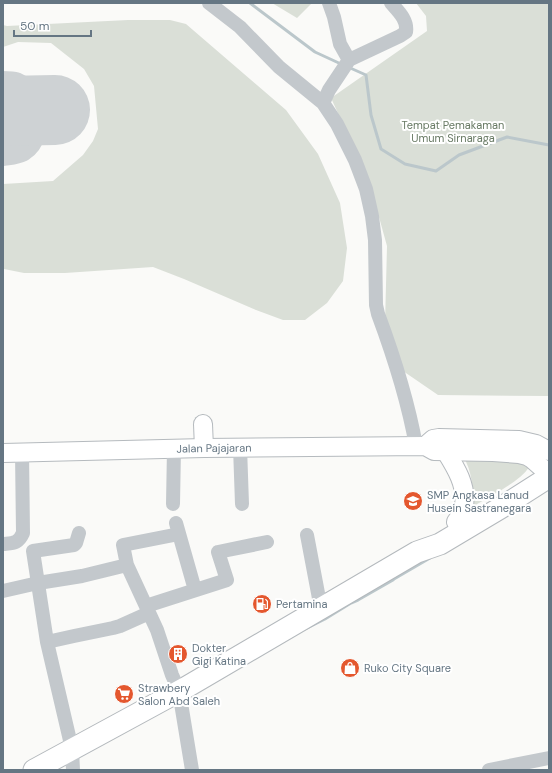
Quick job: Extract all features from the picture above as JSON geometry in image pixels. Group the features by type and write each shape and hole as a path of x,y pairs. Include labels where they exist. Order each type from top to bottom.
{"highway":[{"path":"417,552 434,535 548,466"},
{"path":"34,770 179,691 417,552 440,544 502,508 548,466"}],"main road":[{"path":"203,424 204,448"},
{"name":"Jalan Pajajaran","path":"420,446 433,439 439,438 507,439 529,442 536,444 548,466"},
{"name":"Jalan Pajajaran","path":"3,453 174,448 420,446 434,451 446,452 493,452 519,454 527,456 548,466"},
{"path":"446,452 456,468 462,485 464,497 462,514 456,522"}],"street":[{"path":"209,3 240,27 279,67 323,103 337,124 355,160 366,190 372,216 375,240 376,306 420,446"},
{"path":"329,3 345,65"},
{"path":"323,103 329,90 345,65 406,32 404,20 391,3"},
{"path":"240,447 242,504"},
{"path":"173,504 174,448"},
{"path":"3,544 14,543 21,538 24,533 22,452"},
{"path":"192,770 179,691 157,630 127,565 123,545 178,528 195,590"},
{"path":"73,770 72,749 47,642 33,551 74,545 79,533"},
{"path":"307,535 320,609"},
{"path":"47,642 120,626 148,610 195,590 227,580 218,552 267,542"},
{"path":"3,591 38,583 82,576 127,565"},
{"path":"489,770 549,758"}],"green space":[{"path":"272,3 312,3 297,18"},
{"name":"Tempat Pemakaman Umum Sirnaraga","path":"416,3 549,3 549,396 438,395 403,371 385,324 387,246 369,181 331,98 427,31 426,16"},
{"path":"128,20 170,20 186,24 286,110 318,154 340,203 347,248 343,281 327,303 305,320 283,320 153,267 65,273 24,273 4,269 3,184 53,181 83,155 93,141 98,129 94,86 84,69 51,43 18,42 3,47 3,25"},
{"path":"463,456 520,457 529,467 512,483 474,506 470,474"}],"waterway":[{"path":"250,3 315,52 341,64"},
{"path":"348,67 366,75 371,115 381,149 405,164 436,171 459,155 507,137 549,145"},
{"path":"394,579 430,558"},
{"path":"325,619 393,580"},
{"path":"305,629 325,619"}],"taxiway":[{"path":"3,85 11,85 19,88 32,107 34,116 32,132 25,145 16,150 3,152"}],"runway":[{"path":"3,111 55,110"}],"place":[{"name":"SMP Angkasa Lanud Husein Sastranegara","path":"413,501"},
{"name":"Pertamina","path":"262,604"},
{"name":"Dokter Gigi Katina","path":"178,654"},
{"name":"Ruko City Square","path":"350,668"},
{"name":"Strawbery Salon Abd Saleh","path":"124,694"}]}
